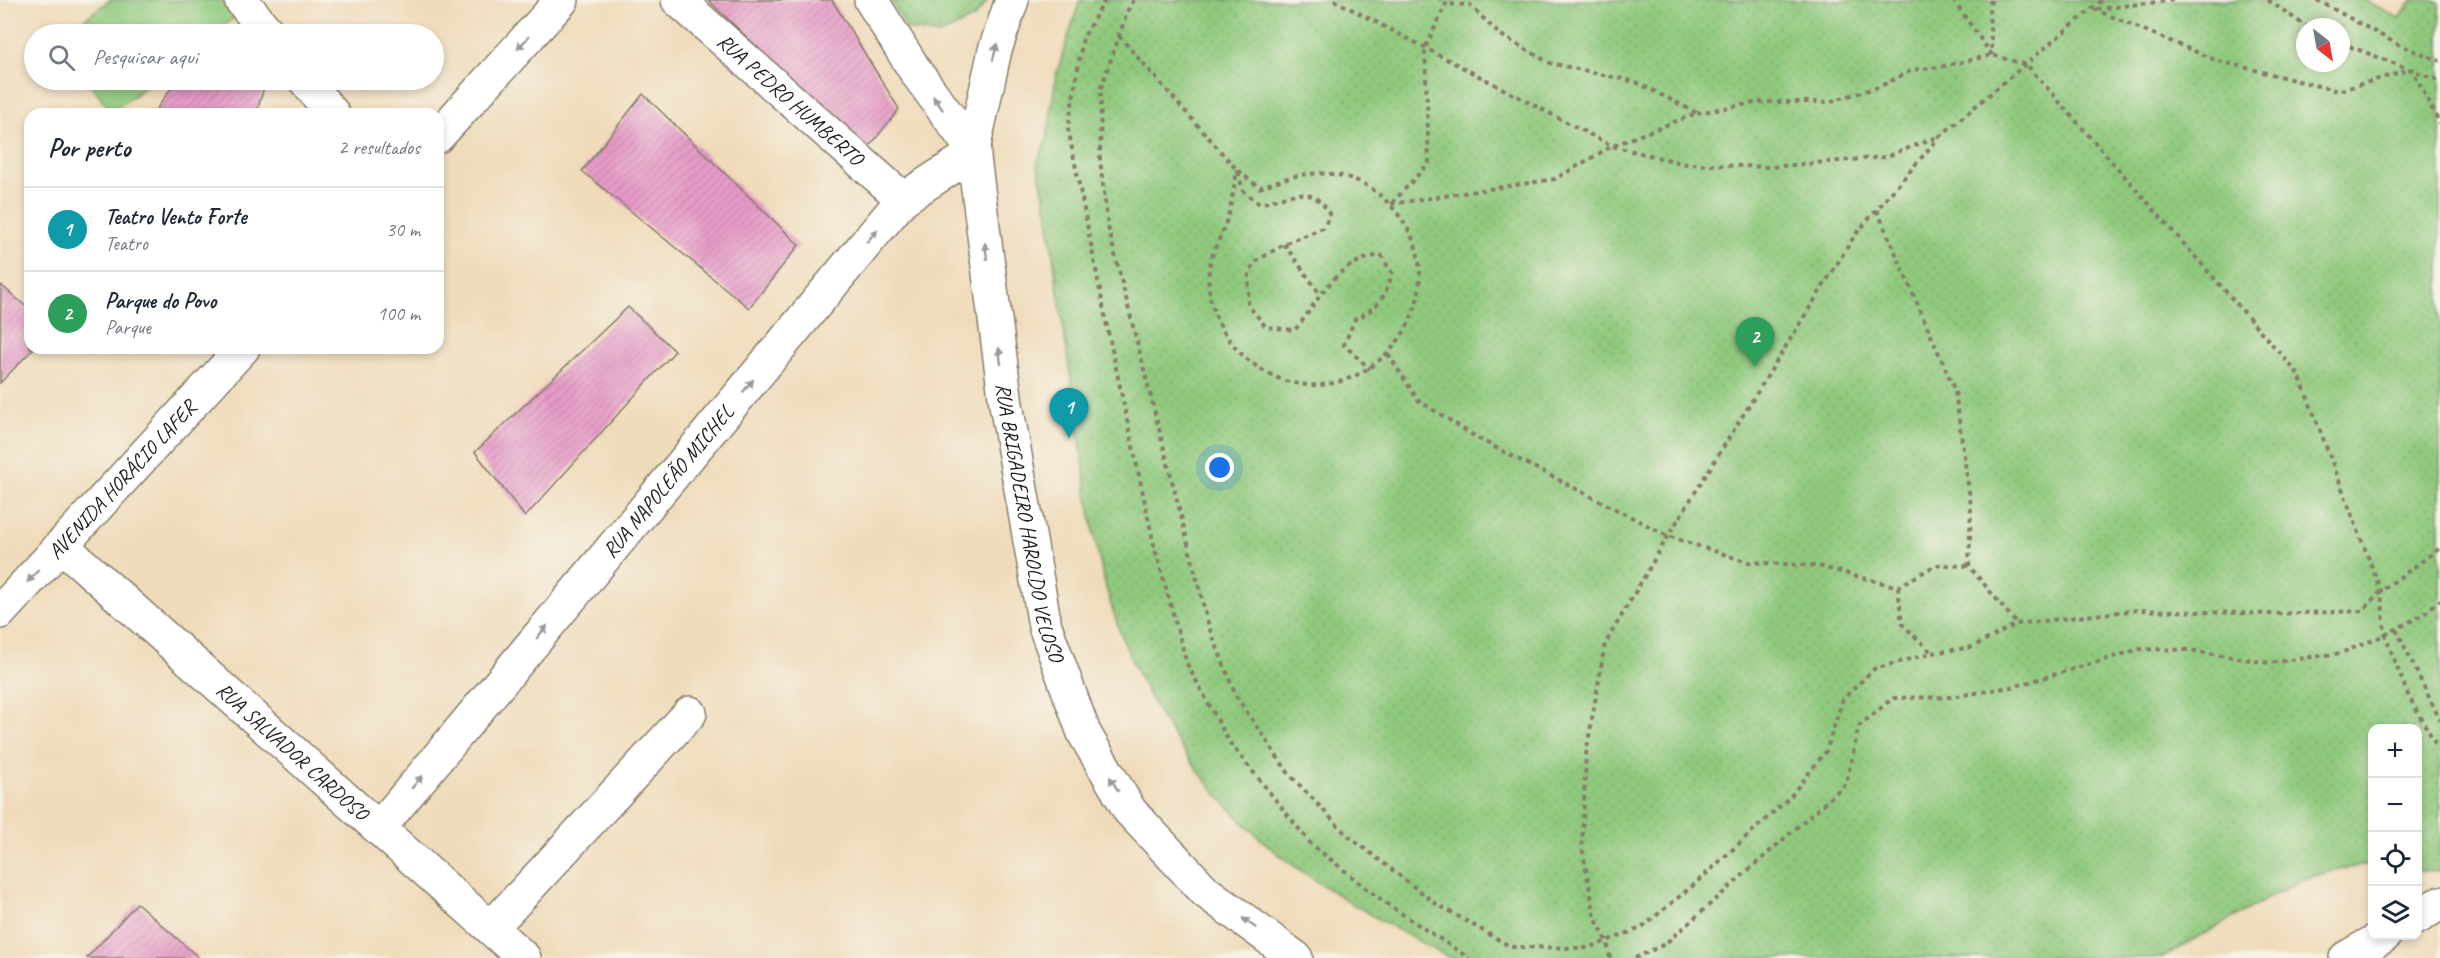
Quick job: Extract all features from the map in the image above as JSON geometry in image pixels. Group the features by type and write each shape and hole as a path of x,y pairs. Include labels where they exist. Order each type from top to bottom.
{"street":[{"path":"241,0 261,24"},
{"name":"RUA PEDRO HUMBERTO","path":"678,0 903,199"},
{"path":"871,0 916,72 974,152"},
{"name":"RUA BRIGADEIRO HAROLDO VELOSO","path":"1012,0 995,50 974,152 1006,404 1045,626 1084,733 1130,811 1206,892 1296,958"},
{"path":"444,129 553,4"},
{"path":"313,90 328,108"},
{"name":"RUA NAPOLEÃO MICHEL","path":"380,827 903,199 974,152"},
{"name":"AVENIDA HORÁCIO LAFER","path":"0,612 237,354"},
{"name":"RUA SALVADOR CARDOSO","path":"61,545 380,827 524,958"},
{"path":"491,928 690,713"},
{"path":"2422,914 2440,903"},
{"path":"2346,958 2377,940"}],"path":[{"path":"1105,0 1083,38 1068,128 1151,534 1187,664 1230,744 1311,844 1384,902 1469,958"},
{"path":"1134,0 1128,10 1101,88 1101,159 1108,227 1209,627 1236,696 1289,774 1347,835 1435,903 1511,947 1588,948 1641,928 1696,883 1790,797 1826,752 1844,699 1874,669 1932,653 1972,647 2017,624 2138,610 2271,614 2362,611 2381,591 2440,548"},
{"path":"1334,0 1612,146 1686,164 1770,167 1885,158 1940,136"},
{"path":"1440,0 1446,4 1470,5 1499,34 1550,63 1636,82 1697,113"},
{"path":"1953,0 1992,56"},
{"path":"1991,0 1989,12 1992,56"},
{"path":"1610,958 1606,941 1595,918 1582,847 1586,754 1605,644 1668,536 1855,235 1940,136 2102,0"},
{"path":"2094,9 2174,0"},
{"path":"2268,0 2296,19"},
{"path":"2317,0 2395,44 2440,61"},
{"path":"1391,204 1429,163 1425,48 1446,4"},
{"path":"2094,9 2215,60 2338,91 2412,69"},
{"path":"1119,36 1237,170 1260,188 1282,177 1306,173 1329,173 1352,179 1373,190 1391,204 1406,223 1416,245 1421,268 1420,292 1414,315 1404,336 1370,369 1348,379 1324,384 1301,383 1278,378 1256,367 1238,352 1224,333 1214,312 1209,288 1210,265 1215,242 1226,220 1237,170"},
{"path":"2350,46 2440,81"},
{"path":"1391,204 1555,179 1612,146 1697,113 1759,102 1828,102 1878,87 1912,70 1940,67 1992,56 2026,65 2299,375 2381,591 2385,635 2409,695 2435,743 2440,746"},
{"path":"2412,69 2440,124"},
{"path":"1237,170 1243,191 1260,204 1304,192 1322,200 1330,215 1323,228 1284,244 1255,261 1249,273 1248,305 1266,327 1295,330 1320,294 1348,265 1365,257 1381,255 1392,273 1387,294 1371,312 1355,319 1344,345 1370,369"},
{"path":"1877,210 1955,391 1971,506 1969,566 2017,624"},
{"path":"1284,244 1320,294"},
{"path":"1388,354 1418,400 1479,439 1668,536 1748,562 1818,566 1898,587 1936,565 1969,566"},
{"path":"1898,587 1902,624 1932,653"},
{"path":"1635,958 1665,944 1846,784 1859,726 1893,698 1951,698 2016,686 2140,649 2189,650 2269,663 2341,653 2385,635 2424,614 2440,600"},
{"path":"2396,629 2440,720"}],"green space":[{"path":"110,0 220,0 234,18 226,24 78,24"},
{"path":"891,0 988,0 974,18 939,35 907,29"},
{"path":"1080,0 2365,0 2399,18 2413,0 2431,0 2440,3 2440,872 2422,871 2422,724 2368,724 2368,865 2338,869 2301,880 2161,958 1450,958 1334,893 1268,846 1241,820 1190,760 1148,694 1131,660 1110,602 1093,527 1047,209 1037,163 1047,139 1056,75"},
{"path":"95,90 141,90 117,108 109,108"}],"building":[{"path":"708,0 832,0 899,109 866,151"},
{"path":"170,90 263,90 258,108 157,108"},
{"path":"643,94 799,245 749,308 582,171"},
{"path":"1,285 24,305 24,354 28,354 0,383"},
{"path":"628,307 675,351 525,517 475,452"},
{"path":"137,903 199,958 87,958"}],"place":[{"name":"Parque do Povo","path":"1755,367"},
{"name":"Teatro Vento Forte","path":"1069,438"}]}
